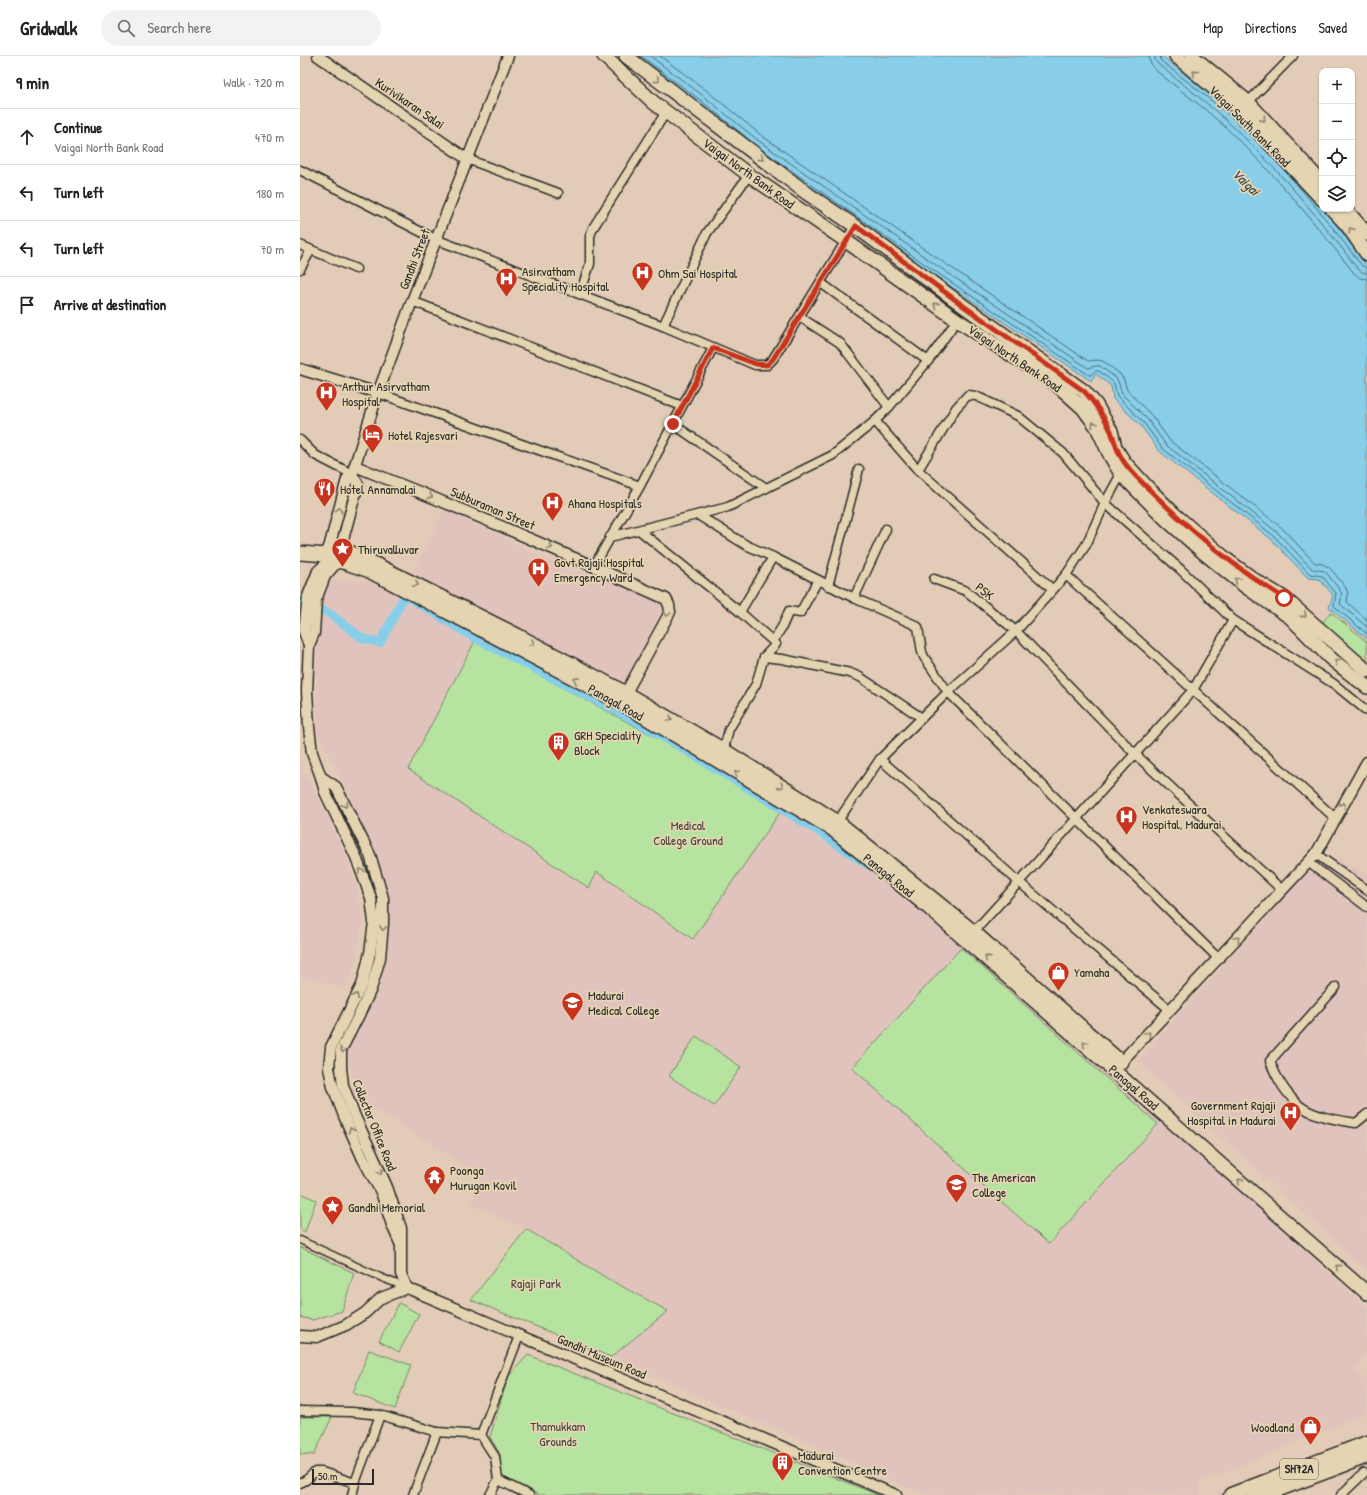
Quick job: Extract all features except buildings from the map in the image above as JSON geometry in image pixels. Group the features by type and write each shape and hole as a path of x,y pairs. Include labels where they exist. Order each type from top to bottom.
{"highway":[{"name":"SH72A","path":"1231,1495 1367,1443"},
{"name":"SH72A","path":"1263,1495 1365,1463"}],"main road":[{"name":"Vaigai North Bank Road","path":"604,56 653,102 749,175 846,241 957,320 1055,383 1083,408 1097,427 1121,474 1168,521 1246,587 1292,618 1330,658 1367,687"},
{"name":"Vaigai North Bank Road","path":"626,56 808,194 856,226 965,307 1084,391 1096,405 1111,431 1124,462 1174,514 1227,560 1256,581 1284,598 1367,671"},
{"name":"Vaigai South Bank Road","path":"1176,56 1235,106 1319,196"},
{"name":"Vaigai South Bank Road","path":"1192,56 1248,102 1319,180"},
{"path":"1335,212 1347,225 1367,254"},
{"path":"1349,212 1365,226"},
{"name":"Panagal Road","path":"300,553 335,555 623,698 723,750 835,826 929,908 970,936 1121,1062"},
{"name":"Panagal Road","path":"623,698 720,763 835,826"},
{"name":"Panagal Road","path":"970,936 1367,1293"}],"street":[{"name":"Kurivikaran Salai","path":"318,56 467,159"},
{"name":"Gandhi Street","path":"335,555 347,479 354,470 378,393 412,301 508,56"},
{"path":"1248,102 1293,56"},
{"path":"580,294 590,264 590,236 593,228 666,112"},
{"path":"467,159 558,193"},
{"path":"300,170 436,239 663,326 713,348 756,364 767,365 773,359 856,226"},
{"path":"663,326 707,233 749,175"},
{"path":"300,245 356,269"},
{"path":"300,269 311,250"},
{"path":"821,283 928,361"},
{"path":"412,301 682,406"},
{"path":"800,317 840,343 889,407"},
{"path":"610,537 728,507 833,455 875,421 889,407 928,361 957,320"},
{"path":"594,566 640,486 713,348"},
{"path":"300,369 378,393 640,486"},
{"path":"918,470 956,408 968,395 976,396 1018,416 1063,453 1105,503 1180,569 1233,620 1334,684 1367,711"},
{"path":"875,421 918,470 1052,588"},
{"path":"673,424 766,488"},
{"path":"300,440 315,455 354,470"},
{"path":"828,586 859,469"},
{"name":"Subburaman Street","path":"354,470 446,502 666,599 670,612 623,698"},
{"path":"835,826 880,759 948,692 1016,631 1052,588 1066,575 1086,545 1105,503 1121,474"},
{"path":"698,515 746,546 773,557 828,586 918,627 922,652 948,692 1218,958"},
{"path":"854,598 886,529"},
{"path":"639,530 740,612 776,644 764,657 756,684 729,729 720,763"},
{"name":"Collector Office Road","path":"309,645 304,632 306,610 335,555"},
{"path":"740,612 773,557"},
{"path":"1066,575 1336,818"},
{"name":"PSK","path":"934,579 966,591 1016,631 1135,754 1282,890"},
{"path":"773,641 782,627 789,610 800,613 818,580"},
{"name":"Collector Office Road","path":"312,598 316,614 314,633 309,645 303,690 312,753 321,776 325,792 356,857 371,898 374,922 370,953 362,985 330,1047 329,1068 344,1116 363,1159 381,1192 392,1225 400,1242 401,1274 407,1288"},
{"path":"970,936 1193,690 1233,620"},
{"path":"764,657 782,659 850,673 860,677 922,718"},
{"path":"880,759 1019,882 1170,1010"},
{"path":"1121,1062 1316,854 1367,762"},
{"path":"1316,854 1367,890"},
{"path":"1308,862 1367,908"},
{"path":"1336,987 1270,1061 1276,1076 1290,1095 1300,1105 1313,1112 1356,1123 1367,1114"},
{"name":"Gandhi Museum Road","path":"300,1240 380,1277 896,1495"},
{"path":"300,1336 317,1337 346,1325 365,1313 381,1298 407,1288"},
{"path":"481,1435 520,1336"},
{"path":"300,1411 380,1415 437,1432 481,1435"},
{"path":"352,1495 380,1415"},
{"path":"413,1495 437,1432"},
{"path":"481,1435 495,1457 498,1480 490,1495"},
{"path":"1251,1495 1365,1463"},
{"path":"1341,1495 1365,1463"},
{"path":"300,1483 315,1472 322,1472 355,1483"},
{"path":"498,1480 529,1495"}],"shaded area":[{"name":"Govt Rajaji Hospital Emergency Ward","path":"449,510 573,572 594,568 664,605 627,683 412,573 443,511"},
{"path":"332,580 364,581 393,590 475,641 408,769 589,888 661,740 781,811 817,834 821,842 829,843 880,876 1170,1127 1367,1307 1367,1351 1355,1372 1367,1379 1367,1413 1199,1483 1201,1495 925,1495 611,1357 668,1311 610,1280 526,1229 471,1205 482,1176 350,1093 354,1088 346,1048 377,996 387,959 388,897 380,871 345,787 317,733 315,644 317,620 319,600"},
{"path":"300,752 303,770 340,840 357,886 363,919 356,958 346,988 300,977"},
{"name":"Government Rajaji Hospital in Madurai","path":"1323,854 1352,865 1367,875 1367,1271 1137,1061"}],"green space":[{"path":"1331,612 1367,642 1367,661 1322,623"},
{"name":"Medical College Ground","path":"475,641 661,740 781,811 693,939 597,872 589,888 408,769"},
{"path":"961,948 1158,1124 1049,1244 852,1068"},
{"path":"696,1036 741,1067 714,1106 669,1076"},
{"path":"300,1193 316,1200 305,1232 300,1229"},
{"name":"Rajaji Park","path":"526,1229 610,1280 668,1311 611,1357 471,1300"},
{"path":"300,1247 354,1273 342,1311 312,1320 300,1317"},
{"path":"399,1303 419,1314 399,1352 379,1341"},
{"path":"369,1350 411,1365 395,1409 353,1393"},
{"name":"Thamukkam Grounds","path":"528,1355 878,1495 539,1495 501,1476 500,1454 490,1437 508,1377"},
{"path":"300,1417 332,1417 314,1455 300,1454"}],"water":[{"name":"Vaigai","path":"634,56 1162,56 1232,113 1286,166 1319,204 1319,212 1326,212 1367,266 1367,639 1329,607 1333,595 1319,579 1308,578 1271,539 1159,451 1141,426 1113,399 1111,386 1096,374 1091,381 934,275 753,148"}],"waterway":[{"path":"300,600 330,614 362,638 380,643 405,595 473,637 630,718 669,740 818,831 868,865"}],"place":[{"name":"Ohm Sai Hospital","path":"642,292"},
{"name":"Asirvatham Speciality Hospital","path":"507,298"},
{"name":"Arthur Asirvatham Hospital","path":"327,412"},
{"name":"Hotel Rajesvari","path":"373,454"},
{"name":"Hotel Annamalai","path":"324,508"},
{"name":"Ahana Hospitals","path":"552,522"},
{"name":"Thiruvalluvar","path":"343,568"},
{"name":"Govt Rajaji Hospital Emergency Ward","path":"539,588"},
{"name":"GRH Speciality Block","path":"559,762"},
{"name":"Venkateswara Hospital, Madurai","path":"1127,836"},
{"name":"Yamaha","path":"1058,992"},
{"name":"Madurai Medical College","path":"572,1022"},
{"name":"Government Rajaji Hospital in Madurai","path":"1291,1132"},
{"name":"Poonga Murugan Kovil","path":"434,1196"},
{"name":"The American College","path":"957,1204"},
{"name":"Gandhi Memorial","path":"333,1226"},
{"name":"Woodland","path":"1310,1446"},
{"name":"Madurai Convention Centre","path":"783,1482"}],"route":[{"path":"673,424 713,348 756,364 767,365 773,359 856,226 965,307 1084,391 1096,405 1111,431 1124,462 1146,486 1174,514 1227,560 1256,581 1284,598"}]}
